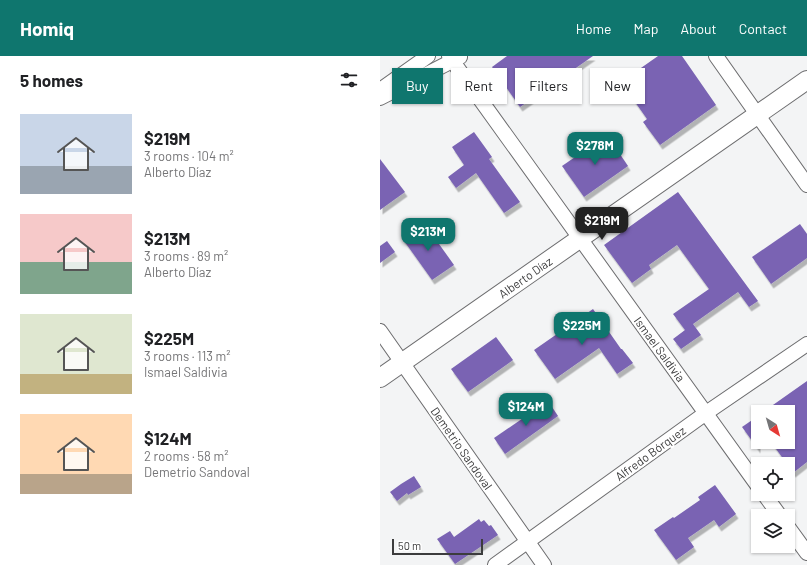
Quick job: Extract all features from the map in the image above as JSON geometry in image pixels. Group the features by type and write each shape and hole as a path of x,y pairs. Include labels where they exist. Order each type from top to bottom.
{"street":[{"path":"380,90 428,56"},
{"path":"716,56 807,185"},
{"path":"380,98 454,57"},
{"name":"Ismael Saldivia","path":"454,57 580,238 751,476"},
{"name":"Alberto Díaz","path":"380,378 807,80"},
{"name":"Demetrio Sandoval","path":"380,331 544,565"},
{"name":"Alfredo Bórquez","path":"495,565 706,414 807,344"},
{"path":"795,537 807,553"}],"building":[{"path":"507,56 593,56 576,68 515,68 515,100 507,88 507,68 492,67"},
{"path":"658,56 682,56 716,105 660,145 643,122 647,119 636,104 645,104 645,68 641,68"},
{"path":"474,132 492,157 489,159 520,202 504,213 476,173 456,188 448,177 464,165 452,147"},
{"path":"607,135 628,166 584,197 562,166"},
{"path":"380,159 405,192 380,210"},
{"path":"678,192 758,301 749,307 738,292 693,324 701,335 681,349 673,339 685,330 673,314 709,289 677,245 649,265 651,269 632,283 604,245"},
{"path":"424,223 454,265 432,280 402,238"},
{"path":"800,224 807,234 807,258 771,284 752,257"},
{"path":"387,241 395,252 380,263 380,246"},
{"path":"593,309 621,349 633,363 617,374 599,348 555,379 534,350"},
{"path":"496,337 513,360 468,392 451,369"},
{"path":"807,381 807,462 795,471 795,457 782,457 776,449 795,449 795,405 773,405"},
{"path":"548,401 558,416 505,454 494,438"},
{"path":"751,421 751,439 742,427"},
{"path":"414,476 421,487 408,495 407,493 397,501 390,492"},
{"path":"715,485 736,514 719,527 714,520 688,538 694,547 676,560 654,530 700,500 698,497"},
{"path":"479,519 481,522 484,520 489,526 491,525 498,535 455,564 437,539 450,531 454,537"}]}
